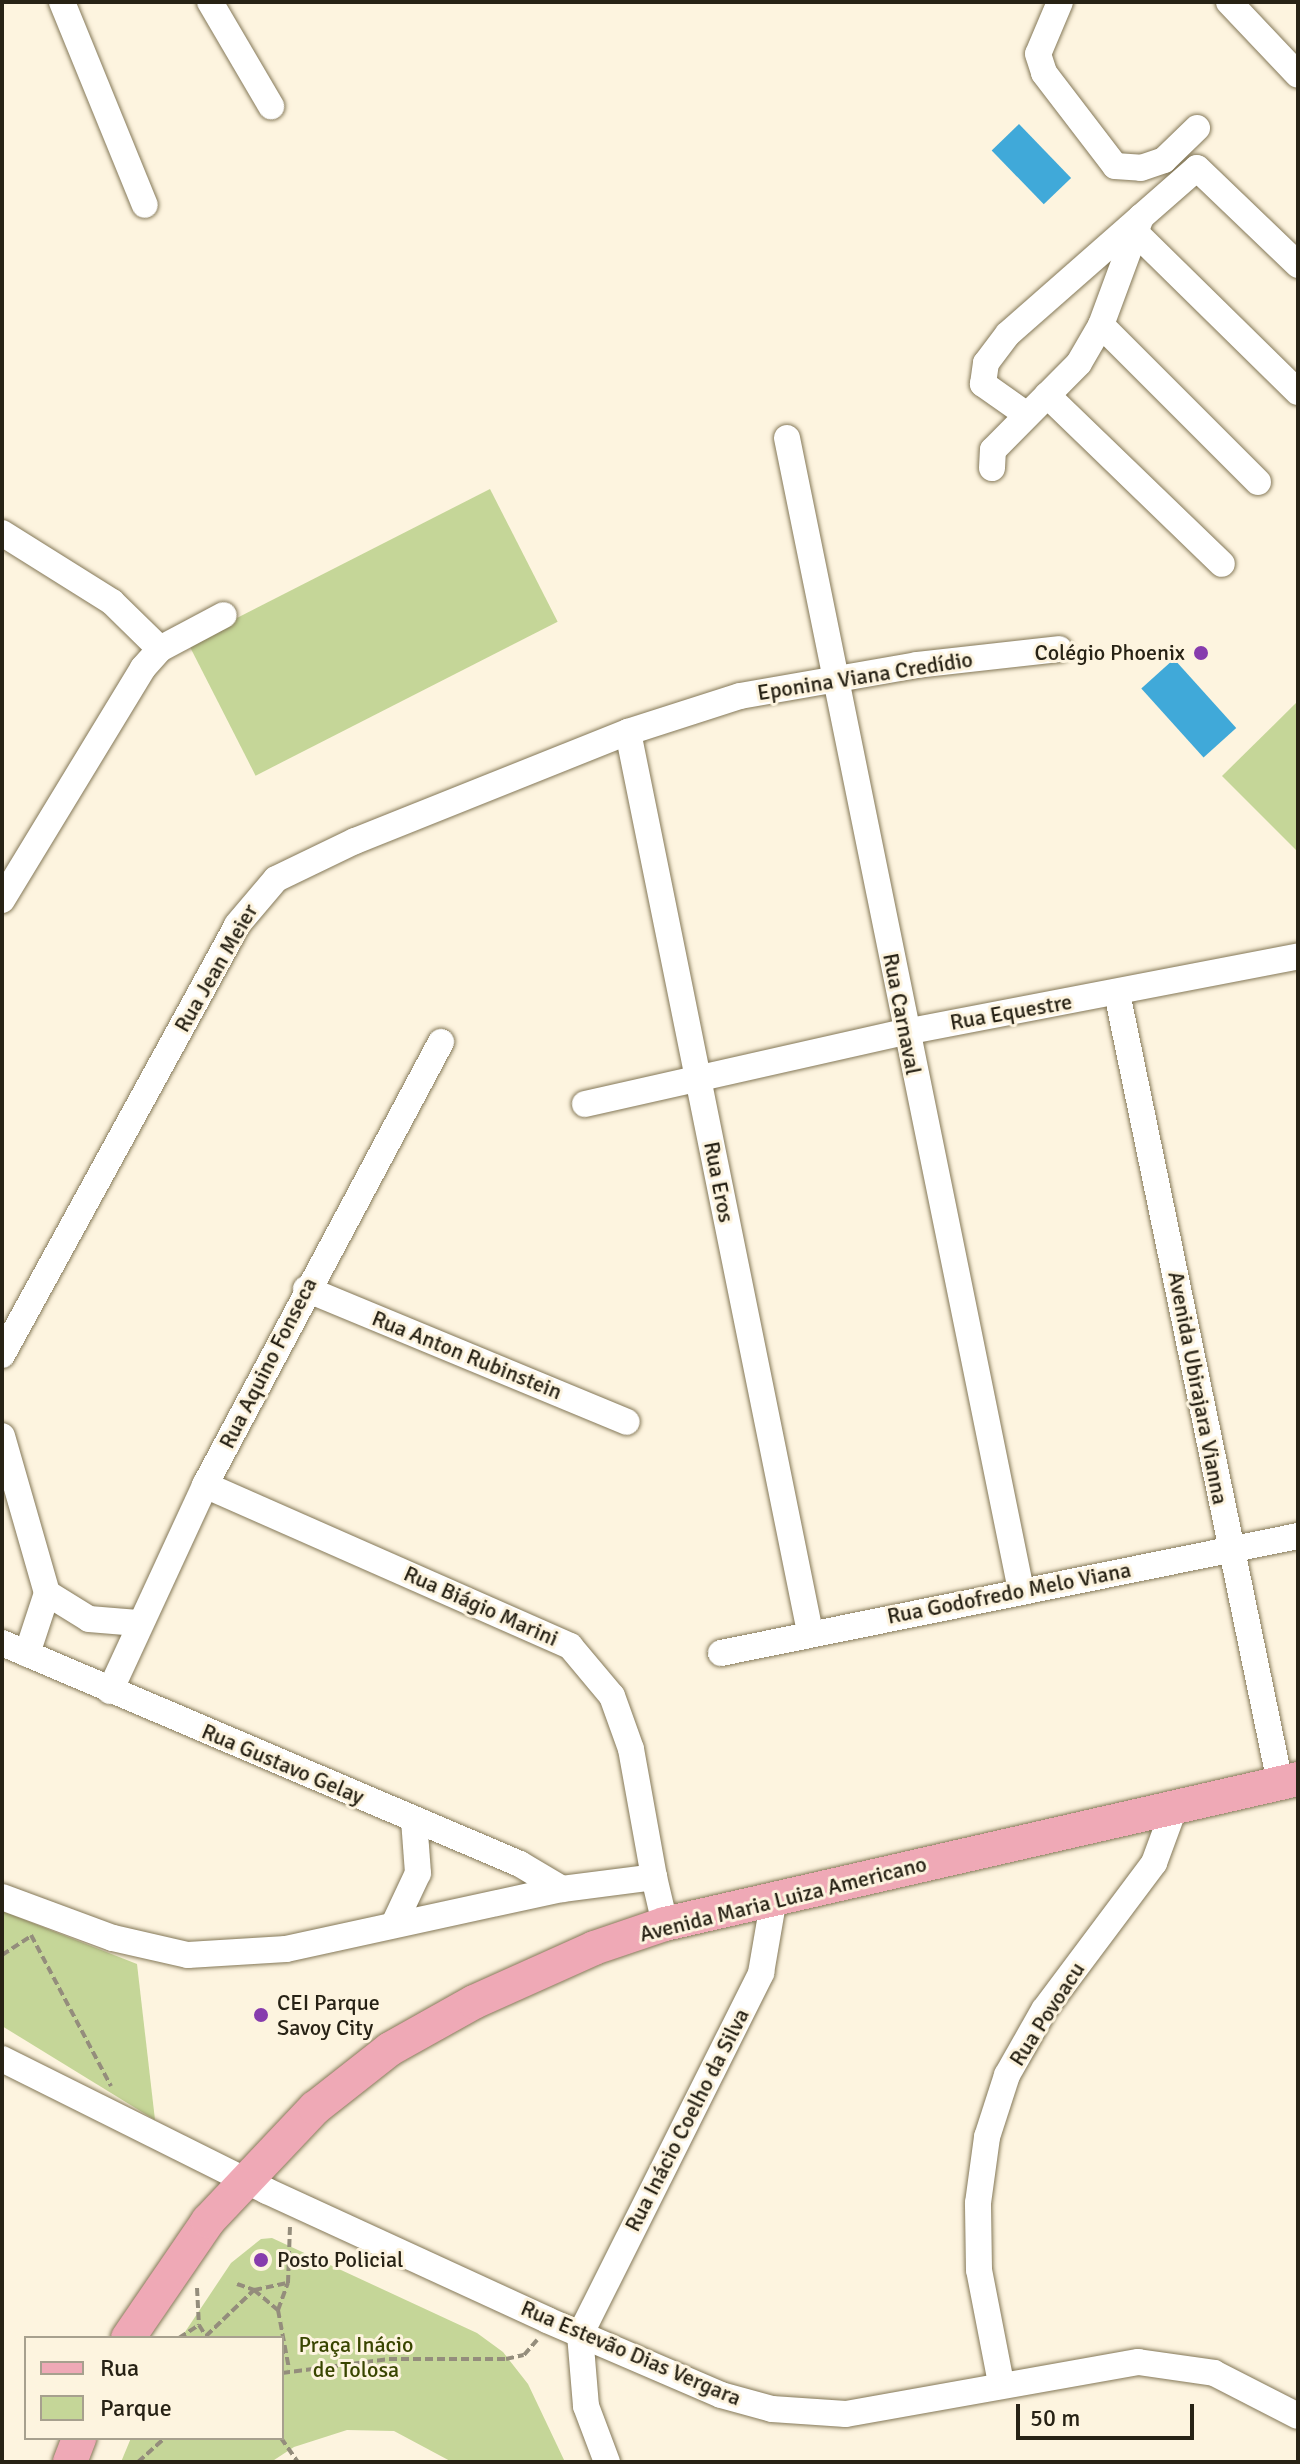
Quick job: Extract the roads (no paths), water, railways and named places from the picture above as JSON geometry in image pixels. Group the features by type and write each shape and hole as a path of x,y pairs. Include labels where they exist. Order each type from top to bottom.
{"main road":[{"name":"Avenida Maria Luiza Americano","path":"129,2336 179,2257 243,2179 315,2108 390,2049 534,1973 665,1924 1289,1781"},
{"path":"70,2462 78,2440"}],"street":[{"path":"62,2 145,205"},
{"path":"210,2 271,106"},
{"path":"1060,2 1040,43 1044,73 1115,166 1141,168 1164,160 1197,128"},
{"path":"1229,2 1298,75"},
{"path":"1027,415 983,384 986,363 1008,334 1139,226 1189,173 1205,170 1298,265"},
{"path":"992,468 993,450 1079,363 1101,325 1139,226"},
{"path":"1139,226 1298,392"},
{"path":"1101,325 1258,482"},
{"path":"1047,395 1222,564"},
{"name":"Rua Carnaval","path":"787,438 905,1032 1021,1590"},
{"path":"2,533 112,602 160,649"},
{"path":"2,900 112,714 160,649 224,615"},
{"name":"Eponina Viana Credídio","path":"628,732 740,696 834,678 1059,649"},
{"name":"Rua Eros","path":"628,732 810,1632"},
{"name":"Rua Jean Meier","path":"2,1355 258,895 276,879 355,841 628,732"},
{"name":"Rua Equestre","path":"585,1104 905,1032 1298,956"},
{"name":"Avenida Ubirajara Vianna","path":"1117,993 1230,1551 1289,1781"},
{"name":"Rua Aquino Fonseca","path":"110,1691 138,1623 205,1485 306,1289 441,1042"},
{"name":"Rua Anton Rubinstein","path":"306,1289 627,1422"},
{"path":"2,1436 47,1593 27,1654"},
{"name":"Rua Biágio Marini","path":"205,1485 570,1646 612,1696 627,1735 665,1924"},
{"name":"Rua Godofredo Melo Viana","path":"721,1653 810,1632 1298,1536"},
{"path":"47,1593 89,1619 138,1623"},
{"name":"Rua Gustavo Gelay","path":"2,1643 520,1864 562,1889"},
{"name":"Rua Povoacu","path":"1001,2383 979,2270 978,2203 987,2137 1007,2075 1044,2010 1154,1863 1174,1809"},
{"path":"394,1924 418,1873 414,1820"},
{"path":"2,1897 34,1925 188,1955 286,1949 562,1889 654,1877"},
{"name":"Rua Inácio Coelho da Silva","path":"580,2335 761,1973 774,1898"},
{"name":"Rua Estevão Dias Vergara","path":"2,2059 295,2204 580,2335 721,2395 810,2414 846,2414 1095,2367 1172,2364 1214,2373 1298,2416"},
{"path":"580,2335 586,2406 607,2462"}],"water":[{"path":"1019,124 1071,178 1044,204 992,150"},
{"path":"1174,659 1236,728 1204,758 1141,688"}],"place":[{"name":"Colégio Phoenix","path":"1201,653"},
{"name":"CEI Parque Savoy City","path":"261,2015"},
{"name":"Posto Policial","path":"261,2260"}],"park label":[{"name":"Praça Inácio de Tolosa","path":"356,2356"}]}
